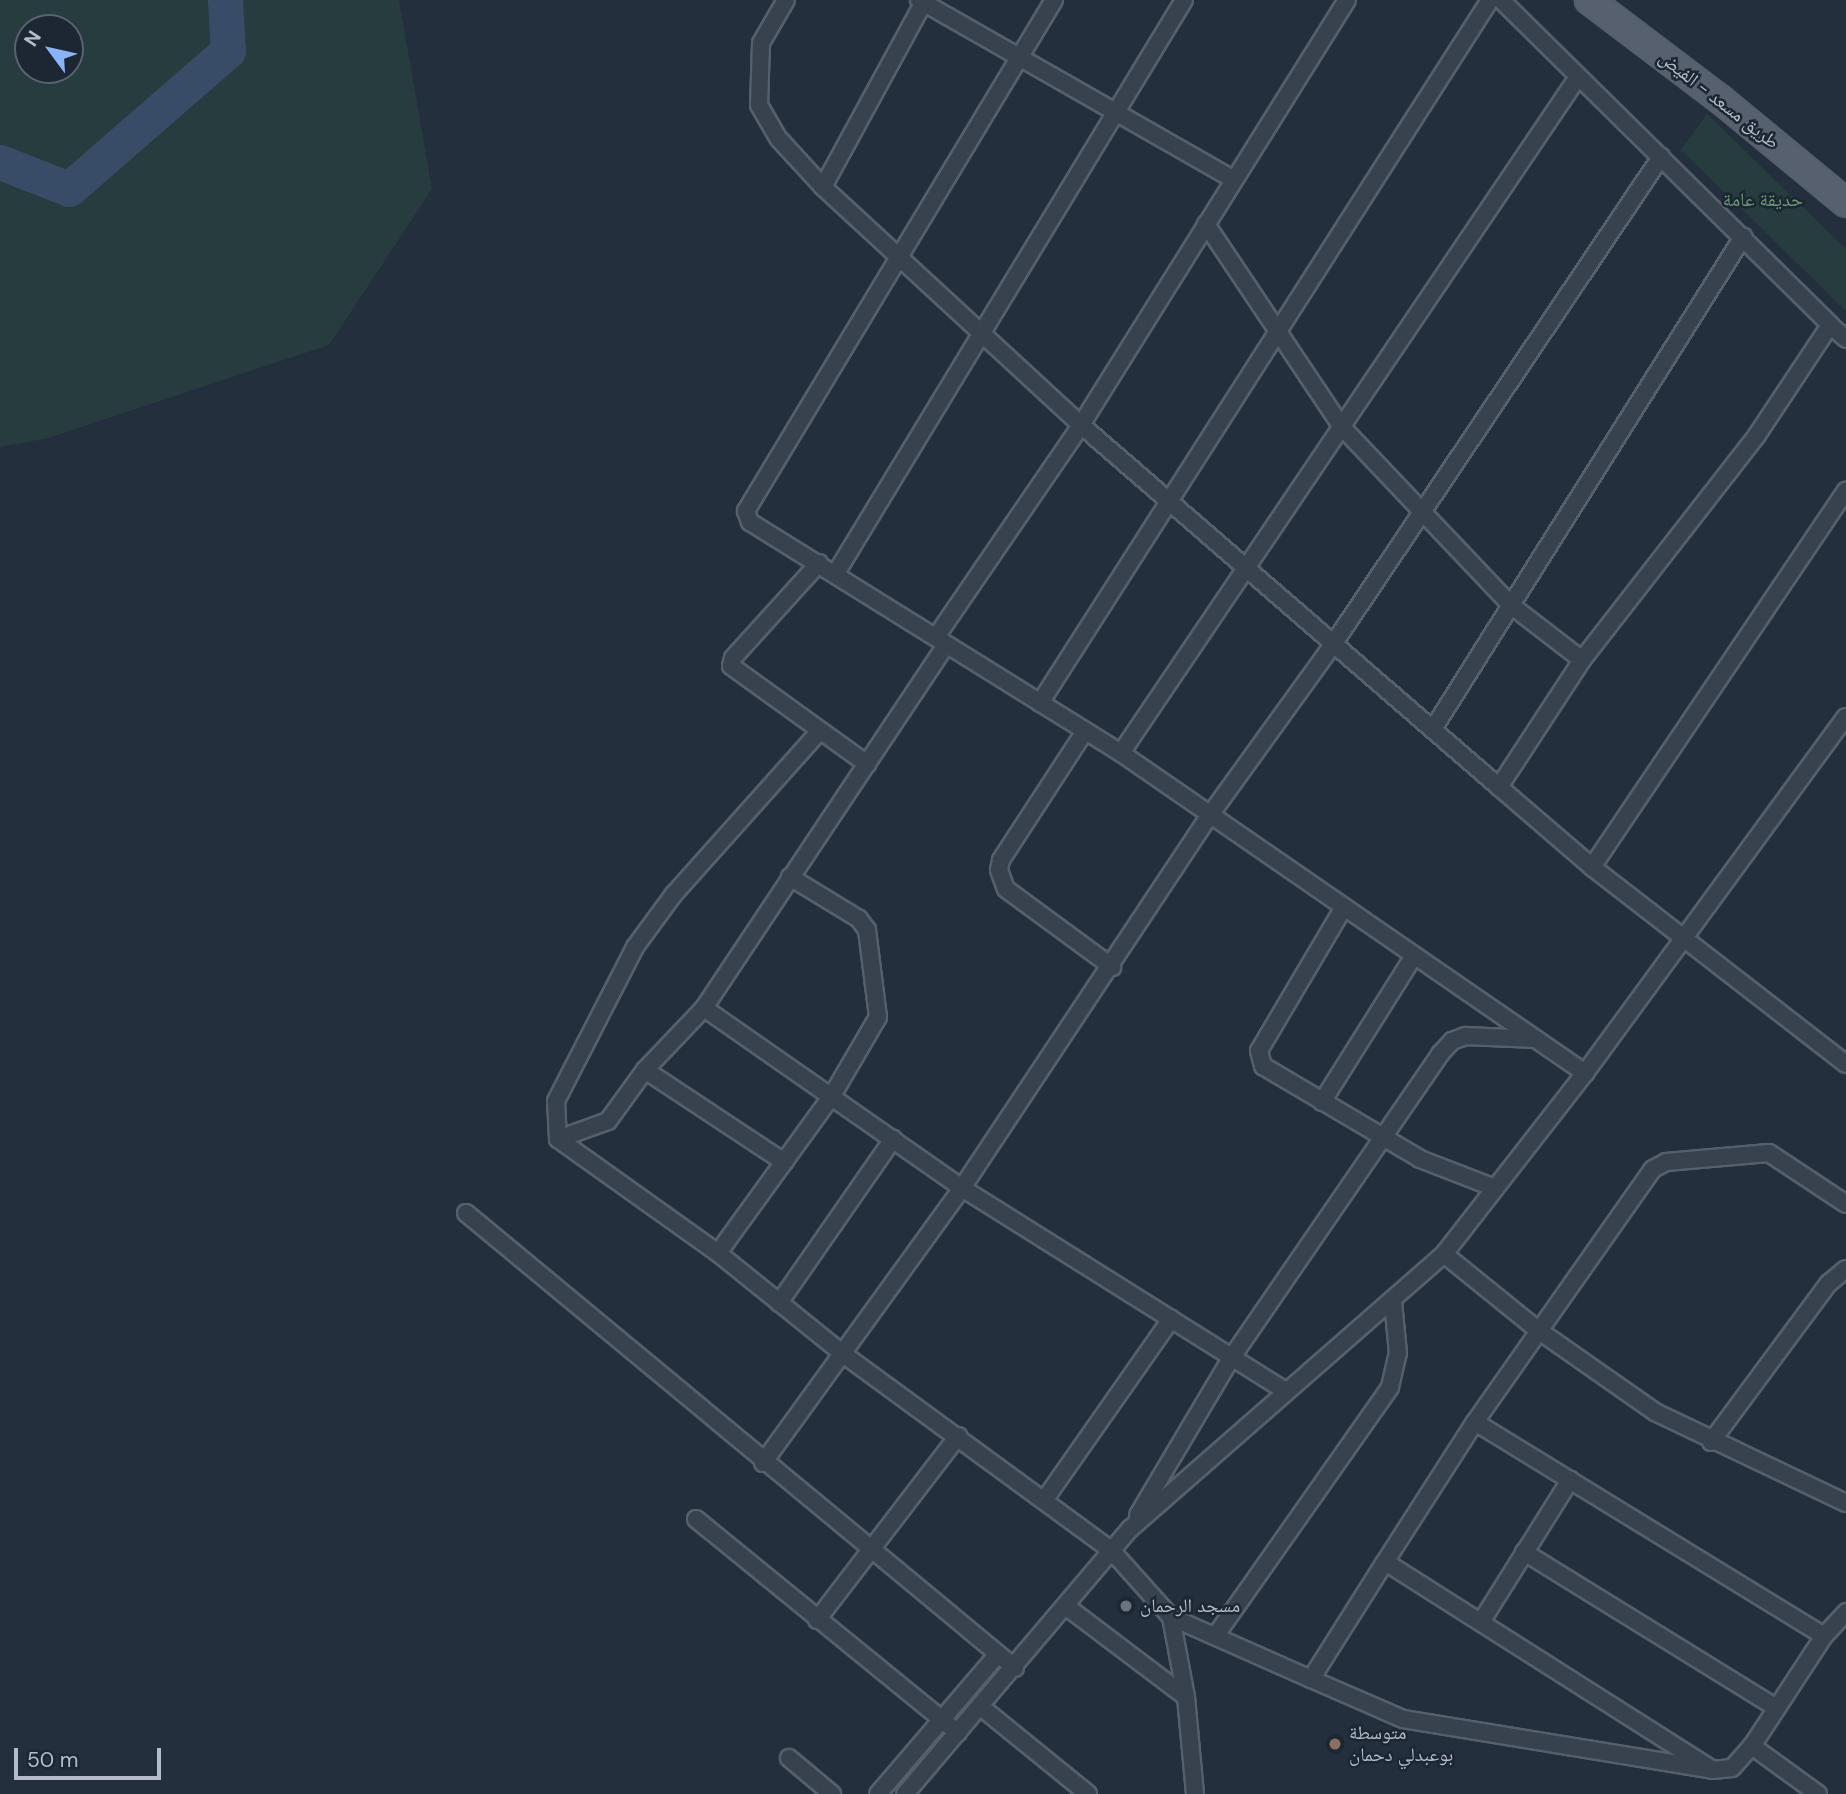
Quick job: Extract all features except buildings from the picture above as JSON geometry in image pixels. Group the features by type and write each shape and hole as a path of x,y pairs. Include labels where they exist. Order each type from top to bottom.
{"main road":[{"name":"طريق مسعد - الفيض","path":"1589,0 1720,99 1846,203"}],"street":[{"path":"786,0 761,43 758,104 779,139 823,187 898,260 1081,425 1247,565 1592,867 1846,1064"},
{"path":"1054,0 744,515 1121,753 1585,1073"},
{"path":"836,573 1184,0"},
{"path":"558,1139 608,1121 645,1070 704,1008 867,764 941,641 1081,425 1347,0"},
{"path":"1041,703 1490,0"},
{"path":"1501,0 1846,339"},
{"path":"823,187 923,1 1233,179"},
{"path":"1121,753 1578,77"},
{"path":"763,1463 962,1188 1112,967 1210,815 1334,643 1661,157"},
{"path":"1206,224 1341,426 1420,514 1512,606 1582,660"},
{"path":"1433,729 1744,237"},
{"path":"1499,787 1582,660 1757,435 1830,325"},
{"path":"1592,867 1846,491"},
{"path":"819,563 733,659 732,666 819,732 867,764"},
{"path":"905,1794 1015,1668 1130,1529 1285,1391 1393,1302 1444,1254 1585,1073 1681,938 1846,717"},
{"path":"1085,731 1001,860 999,870 1006,889 1112,967"},
{"path":"558,1139 556,1101 635,947 674,894 819,732"},
{"path":"718,1252 833,1094 878,1017 869,938 859,919 790,877"},
{"path":"1344,907 1259,1051 1263,1066 1382,1137 1441,1168 1495,1188"},
{"path":"1322,1102 1414,956"},
{"path":"704,1008 833,1094 962,1188 1285,1391"},
{"path":"1130,1529 1231,1357 1382,1137 1452,1041 1466,1036 1535,1038"},
{"path":"645,1070 784,1162"},
{"path":"558,1139 718,1252 843,1354 1045,1499 1111,1550 1171,1617 1404,1719 1713,1770 1732,1768 1752,1746 1774,1707 1824,1636 1846,1612"},
{"path":"779,1303 893,1139"},
{"path":"1311,1679 1475,1422 1538,1330 1659,1165 1769,1153 1846,1204"},
{"path":"466,1213 763,1463 1015,1668"},
{"path":"1444,1254 1538,1330 1655,1412 1711,1442 1846,1503"},
{"path":"1711,1442 1828,1284 1846,1269"},
{"path":"1216,1635 1390,1387 1398,1353 1393,1302"},
{"path":"1045,1499 1171,1319"},
{"path":"1475,1422 1824,1636"},
{"path":"817,1620 958,1436"},
{"path":"1481,1622 1570,1480"},
{"path":"696,1519 958,1733"},
{"path":"1524,1552 1774,1707"},
{"path":"1385,1562 1713,1770"},
{"path":"1066,1607 1186,1697"},
{"path":"1171,1617 1186,1697 1195,1794"},
{"path":"878,1794 940,1718 998,1654"},
{"path":"981,1707 1088,1794"},
{"path":"1752,1746 1818,1794"},
{"path":"789,1758 832,1794"}],"green space":[{"path":"0,0 399,0 432,189 329,345 48,438 0,447"},
{"name":"حديقة عامة","path":"1707,114 1846,249 1846,311 1681,150"}],"waterway":[{"path":"0,162 69,189 228,51 225,0"}],"place":[{"name":"مسجد الرحمان","path":"1126,1606"},
{"name":"متوسطة بوعبدلي دحمان","path":"1335,1744"}]}
